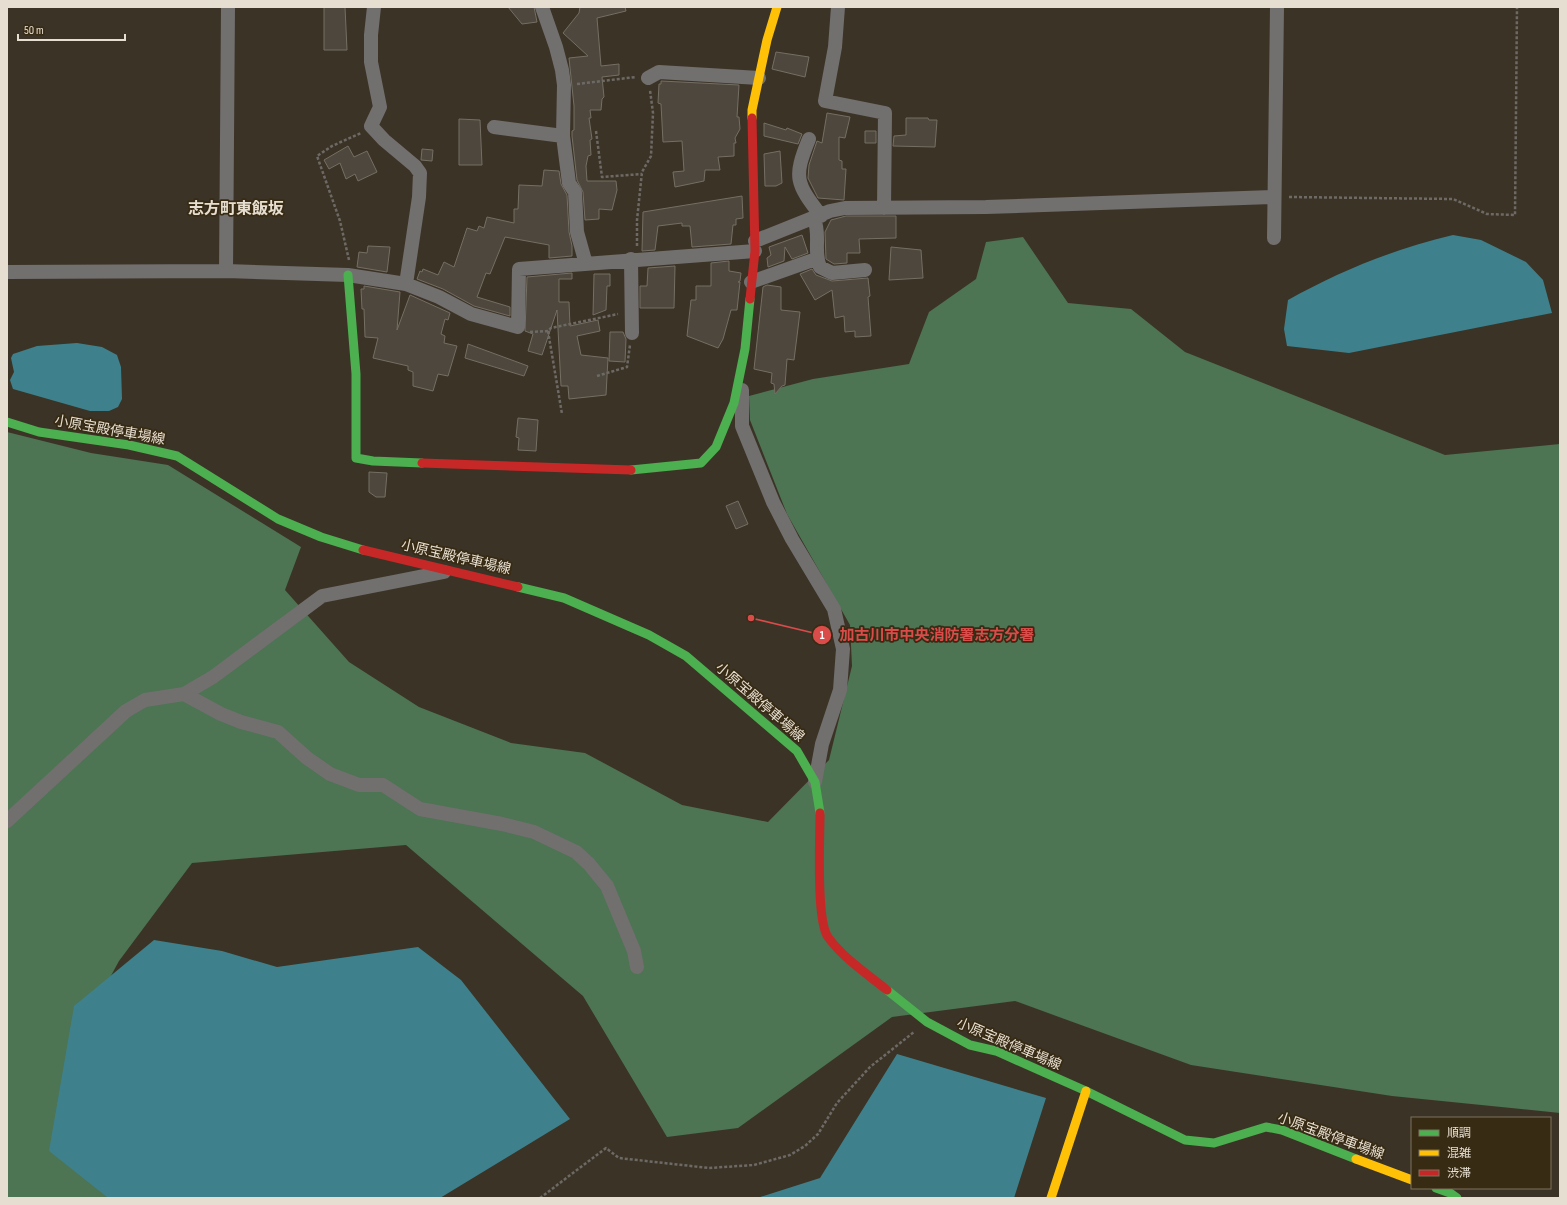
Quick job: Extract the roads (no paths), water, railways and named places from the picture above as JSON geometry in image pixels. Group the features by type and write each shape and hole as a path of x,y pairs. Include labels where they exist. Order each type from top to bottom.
{"main road":[{"path":"348,275 356,374 356,458 373,461 642,470 701,463 716,447 734,404 745,349 755,246 752,110 777,7"},
{"name":"小原宝殿停車場線","path":"7,422 39,432 129,445 177,456 278,519 321,537 362,550 452,570 564,598 649,635 686,656 796,751 815,782 820,805 821,916 827,936 848,958 927,1022 970,1045 996,1051 1186,1140 1214,1143 1266,1126 1282,1130 1411,1180"},
{"path":"1051,1198 1086,1092"},
{"path":"1439,1189 1450,1193 1457,1198"}],"street":[{"path":"226,271 228,7"},
{"path":"374,7 371,35 371,62 380,107 371,126 384,140 415,166 420,173 419,197 406,284"},
{"path":"542,7 556,47 564,85 563,136 569,183 575,192 577,232 586,264"},
{"path":"838,7 835,47 825,102 885,113 884,208"},
{"path":"1274,238 1277,7"},
{"path":"648,78 659,72 759,78"},
{"path":"494,127 563,136"},
{"path":"809,139 798,169 798,180 817,218 818,229 816,259 820,267 832,273 865,270"},
{"path":"7,272 226,271 348,275 406,284 439,297 471,314 518,327 520,269 586,264 755,246 830,211 845,208 986,207 1274,196"},
{"path":"632,333 631,312 634,259"},
{"path":"751,282 816,259"},
{"path":"741,365 742,426 773,502 792,539 834,609 843,649 840,690 822,744 815,782"},
{"path":"7,820 126,711 145,700 184,694 213,677 322,596 452,570"},
{"path":"184,694 221,714 241,722 278,732 307,758 330,774 359,785 383,785 420,809 502,824 534,832 576,852 589,864 607,886 634,951 637,967"}],"water":[{"path":"1453,235 1481,240 1526,262 1543,280 1552,313 1349,353 1287,346 1284,329 1288,300 1348,270 1368,262 1410,247"},
{"path":"77,343 102,347 117,355 121,367 122,399 118,407 109,411 90,411 13,389 10,380 14,372 11,358 13,354 37,346"},
{"path":"154,940 222,951 277,967 418,947 461,980 570,1119 440,1198 107,1197 49,1151 74,1006"},
{"path":"897,1054 1046,1098 1014,1198 757,1198 820,1178"}],"place":[{"name":"加古川市中央消防署志方分署","path":"751,618"}],"district":[{"name":"志方町東飯坂","path":"236,209"}]}
